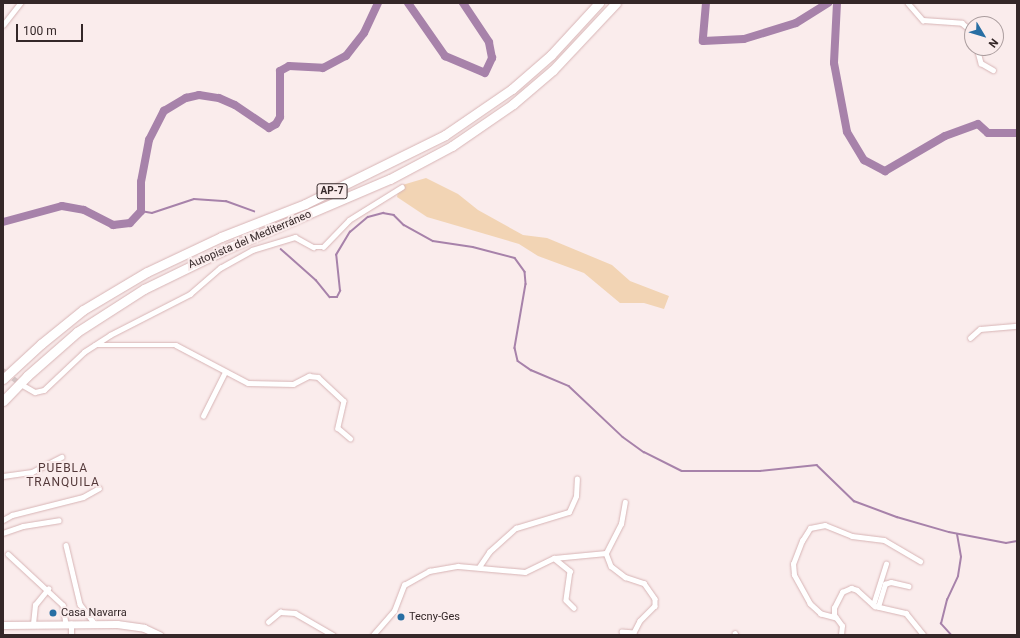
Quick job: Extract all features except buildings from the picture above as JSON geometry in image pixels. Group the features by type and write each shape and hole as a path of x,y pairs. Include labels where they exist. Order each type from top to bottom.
{"highway":[{"name":"Autopista del Mediterráneo","path":"3,379 41,344 84,310 147,272 221,237 306,204 445,135 512,89 551,55 599,3"},
{"name":"Autopista del Mediterráneo","path":"3,401 32,371 77,332 144,289 228,248 390,179 452,146 513,104 553,70 616,3"}],"main road":[{"path":"3,625 132,625 159,635"}],"street":[{"path":"3,25 20,3"},
{"path":"908,3 923,20 962,23 964,25"},
{"path":"979,56 981,63 993,70"},
{"path":"21,384 35,392 44,390 84,352 94,345 190,294 220,268 252,250 295,237 314,248 323,247 349,220 402,187"},
{"path":"970,338 980,329 1017,326"},
{"path":"94,345 176,345 248,383 293,384 309,376 322,379 344,401 338,428 350,438"},
{"path":"203,416 225,372"},
{"path":"3,476 32,472 60,457"},
{"path":"478,567 489,552 516,528 569,512 576,496 577,480"},
{"path":"3,520 12,515 82,497 99,488"},
{"path":"622,632 634,633 640,621 655,606 655,599 644,583 624,577 608,562 606,553 621,524 625,502"},
{"path":"3,533 23,526 58,520"},
{"path":"836,618 821,614 810,604 794,575 793,564 804,536 810,528 825,525 852,536 884,540 920,561"},
{"path":"66,545 80,604 95,624"},
{"path":"373,635 394,611 402,590 408,581 429,571 448,566 478,567 525,572 554,558 606,553"},
{"path":"8,554 63,604 71,635"},
{"path":"554,558 570,571 566,600 574,608"},
{"path":"875,606 886,564"},
{"path":"875,606 885,584 891,582 908,586"},
{"path":"841,635 842,626 836,618 836,600 848,588 857,590 875,606 906,613 924,635"},
{"path":"33,624 35,605 48,589"},
{"path":"268,622 280,612 295,613 333,635"}],"shaded area":[{"path":"426,178 458,194 478,210 523,235 547,238 612,265 630,281 669,296 664,309 644,303 620,303 584,273 538,256 519,244 427,217 397,197 399,186"}],"waterway":[{"path":"3,222 62,206 84,210 113,225 130,223 141,211 141,182 149,140 164,111 186,98 199,95 219,98 235,105 269,128 276,124 280,117 280,71 289,66 323,68 346,56 364,33 378,3"},
{"path":"408,3 445,56 485,73 492,58 489,42 463,3"},
{"path":"706,3 703,41 744,39 796,23 828,3"},
{"path":"837,3 834,63 847,132 864,160 885,171 945,136 978,124 988,133 1017,133"},
{"path":"141,211 152,213 194,199 226,201 254,211"},
{"path":"281,249 316,280 330,297 337,297 340,291 336,255 350,232 368,217 383,213 394,215 404,225 433,241 473,247 515,258 525,272 526,284 515,348 518,361 531,370 569,386 623,437 644,452 682,471 760,471 817,465 854,501 897,517 949,532 1006,543 1017,541"},
{"path":"951,635 941,624 947,600 958,576 961,557 957,535"}],"tunnel":[{"path":"3,370 21,384"}],"place":[{"name":"Casa Navarra","path":"53,613"},
{"name":"Tecny-Ges","path":"401,617"}],"district":[{"name":"PUEBLA TRANQUILA","path":"63,476"}]}
